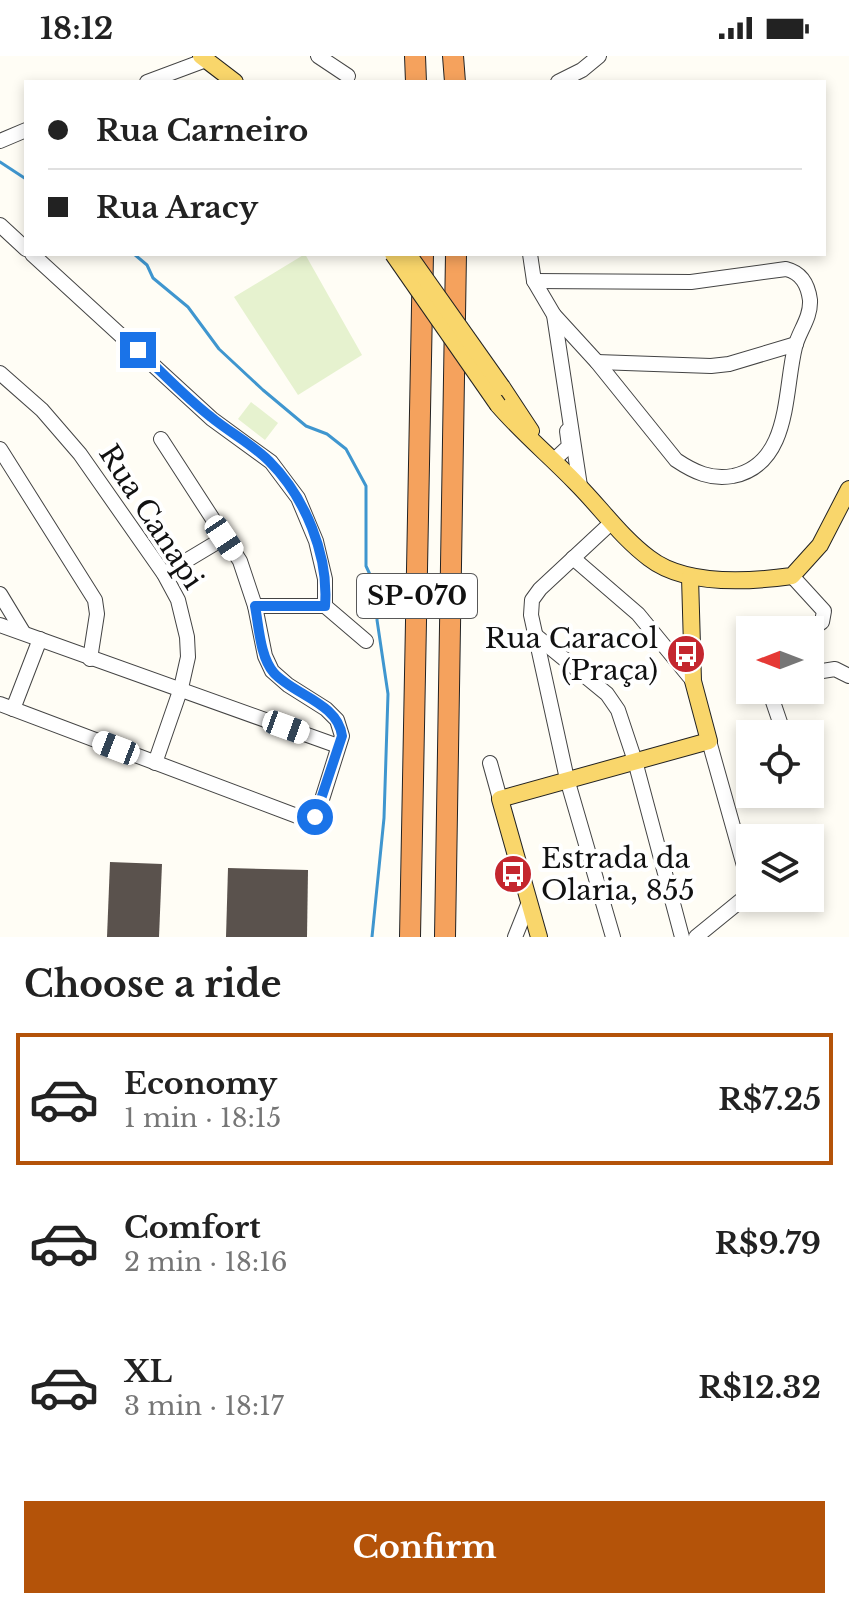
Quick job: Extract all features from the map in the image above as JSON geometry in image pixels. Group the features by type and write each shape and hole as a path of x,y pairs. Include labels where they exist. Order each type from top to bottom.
{"highway":[{"path":"415,56 416,80"},
{"path":"453,56 455,80"},
{"name":"SP-070","path":"410,937 423,256"},
{"name":"SP-070","path":"445,937 456,256"}],"main road":[{"path":"204,58 232,80"},
{"path":"394,256 517,428 548,454 650,559 668,570 690,577 750,579 792,576 820,545 849,489"},
{"path":"409,256 548,454"},
{"path":"539,937 500,799 709,741 693,681 690,577"}],"street":[{"path":"318,56 348,76"},
{"path":"562,80 582,70 599,56"},
{"path":"152,80 204,58"},
{"path":"0,141 24,131"},
{"path":"0,225 24,247"},
{"path":"34,256 212,419 271,462 298,498 316,541 325,579 325,606"},
{"path":"530,256 534,281 554,315 597,362 676,460 691,471 723,478 756,466 769,453 779,432 796,344 809,312 805,281 799,275 786,269 691,282 534,281"},
{"path":"554,315 580,486"},
{"path":"597,362 711,366 729,364 796,344"},
{"name":"Rua Canapi","path":"0,373 42,410 80,454 164,574 178,600 187,637 188,657 181,688 155,763"},
{"path":"548,454 569,446 568,411"},
{"path":"40,639 7,706 311,819 318,812 342,736 337,720 272,671 265,656 255,606 240,561 161,439"},
{"path":"0,449 95,600 97,614 90,659"},
{"path":"612,522 540,589 532,600 531,615 567,779 613,937"},
{"path":"164,574 224,538"},
{"path":"573,558 638,614 693,681"},
{"path":"792,576 824,611 823,616"},
{"path":"0,594 23,632"},
{"path":"255,606 325,606 366,641"},
{"path":"0,625 338,746"},
{"path":"535,635 614,701 635,761 682,937"},
{"path":"824,671 835,669 849,676"},
{"path":"709,741 736,837"},
{"path":"490,763 500,799"},
{"path":"515,937 529,902"},
{"path":"696,937 736,904"}],"green space":[{"path":"306,256 362,355 298,395 234,297"},
{"path":"251,402 278,423 265,440 238,419"}],"building":[{"path":"110,862 162,864 159,937 107,937"},
{"path":"228,868 308,870 307,937 226,937"}],"waterway":[{"path":"0,162 24,178"},
{"path":"136,256 147,265 153,278 188,307 219,349 263,390 306,426 327,434 346,449 366,486 366,566 379,594 377,620 388,694 384,818 372,937"}],"place":[{"name":"Rua Caracol (Praça)","path":"686,654"},
{"name":"Estrada da Olaria, 855","path":"513,874"}],"route":[{"path":"138,350 212,419 223,424 271,462 298,498 308,519 325,579 325,606 255,606 265,656 272,671 326,709 341,729 342,736 315,817"}]}
